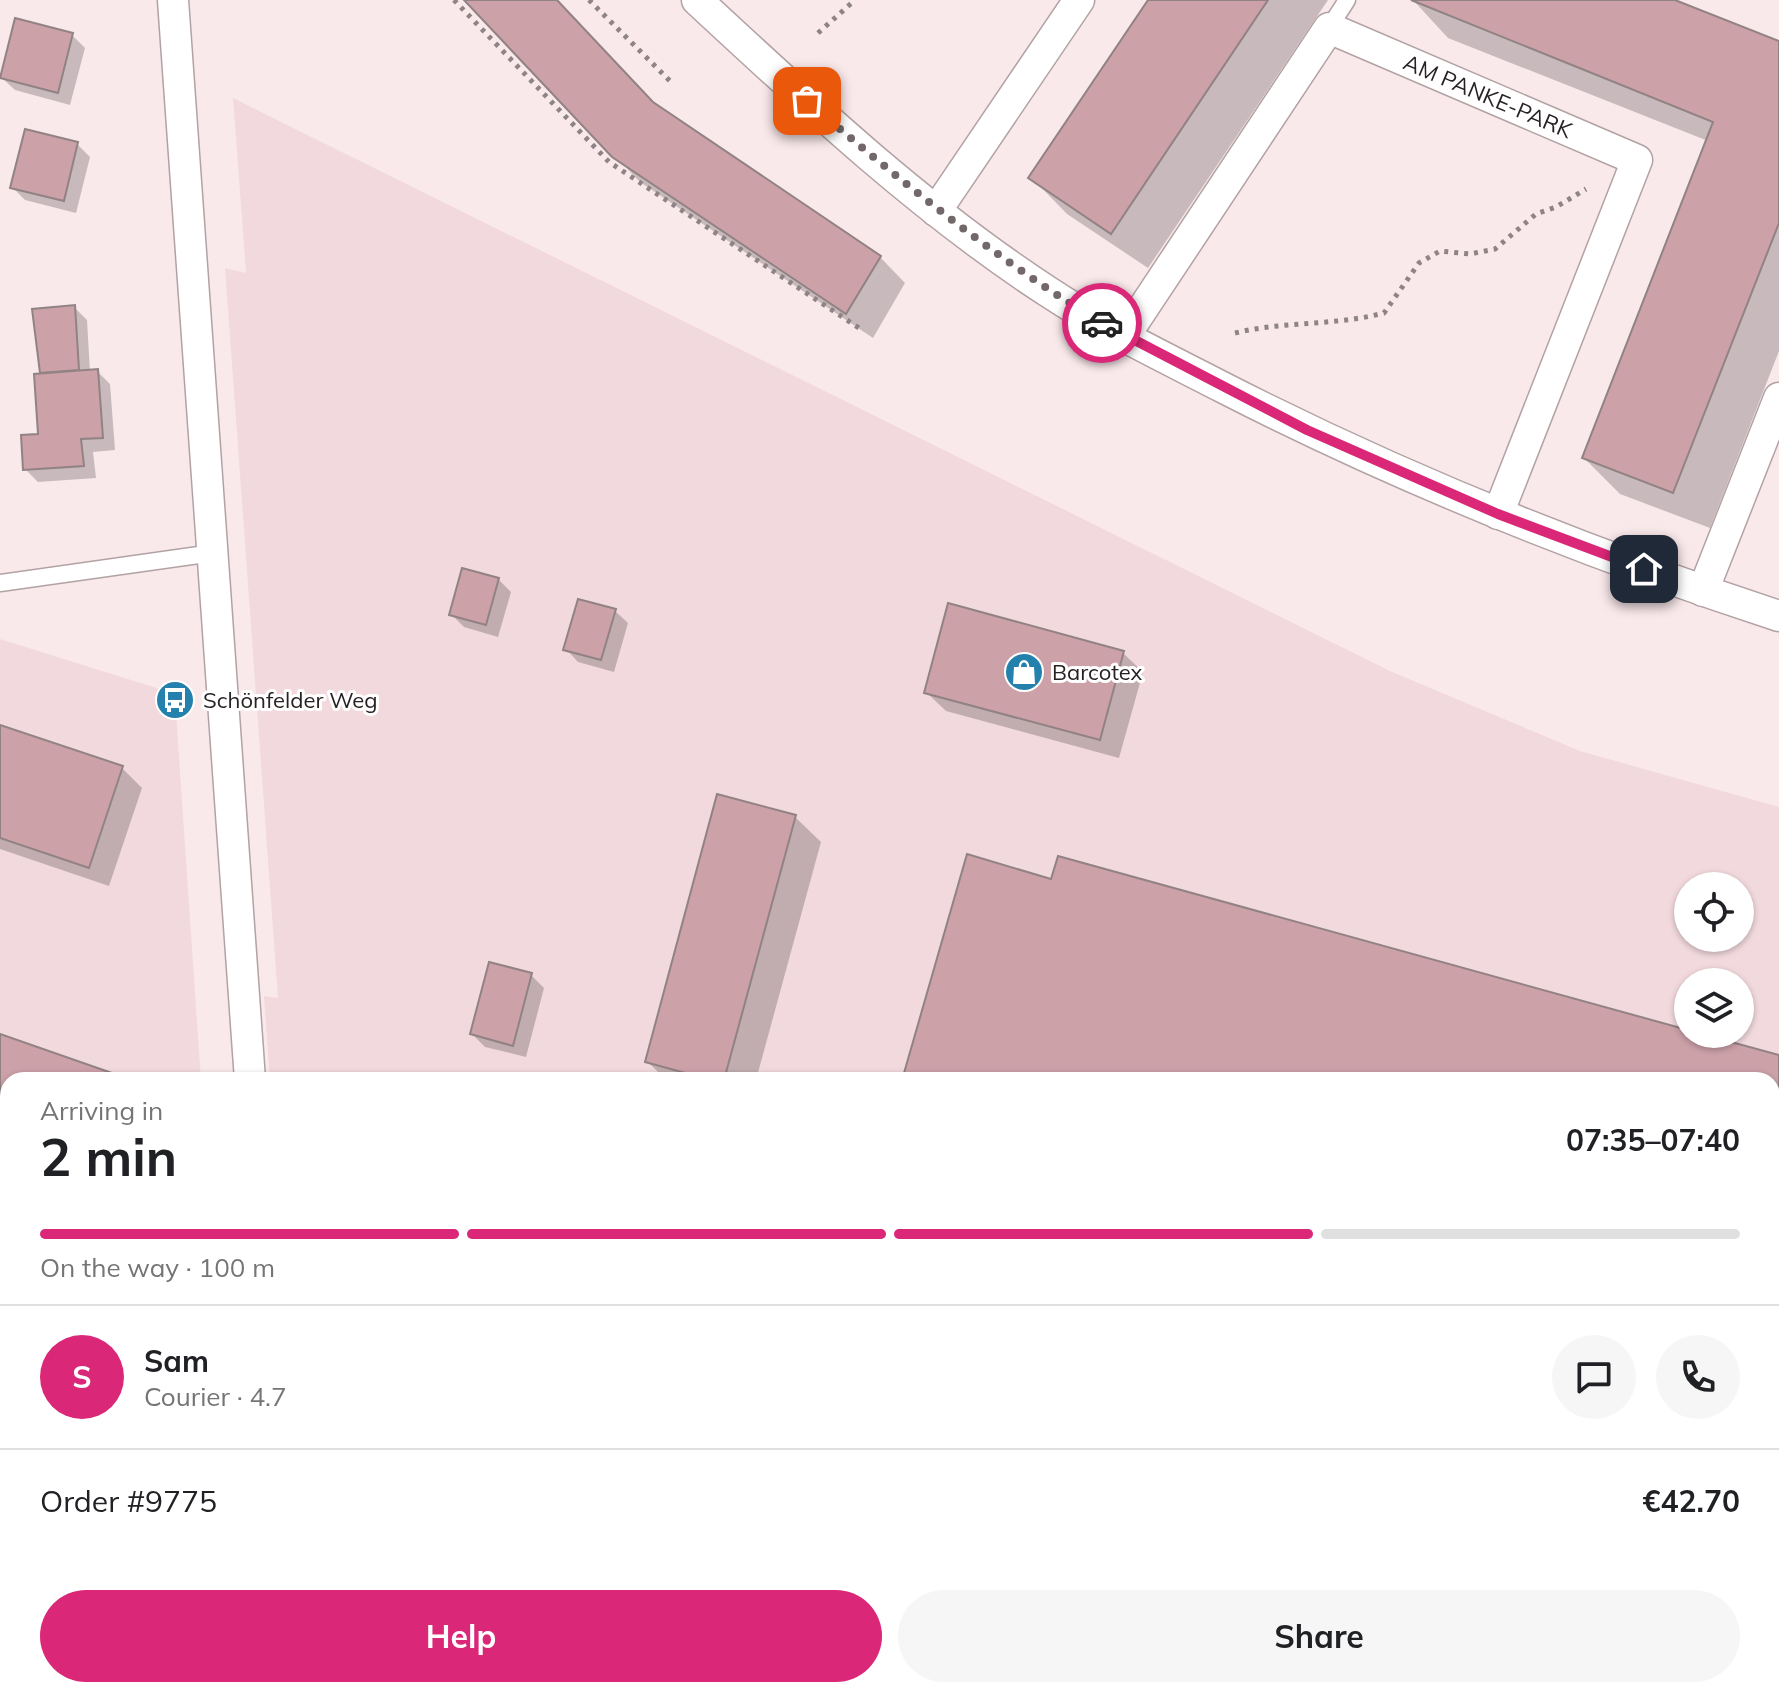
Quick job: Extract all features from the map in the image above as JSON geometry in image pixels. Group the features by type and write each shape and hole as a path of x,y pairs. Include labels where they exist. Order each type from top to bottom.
{"street":[{"path":"173,0 249,1072"},
{"path":"697,0 785,82 936,211 1046,291 1124,337 1307,430 1498,514 1703,591 1779,616"},
{"path":"936,211 1079,0"},
{"path":"1124,337 1329,28"},
{"name":"AM PANKE-PARK","path":"1329,28 1637,160 1498,514"},
{"path":"1703,591 1779,398"}],"lane":[{"path":"1329,28 1347,0"},
{"path":"0,583 213,553"}],"path":[{"path":"454,0 609,162 862,330"},
{"path":"589,0 671,82"},
{"path":"818,33 855,0"},
{"path":"1235,333 1260,326 1349,322 1384,313 1419,263 1440,251 1470,254 1495,249 1536,214 1581,194 1602,171 1612,149"}],"shaded area":[{"path":"233,98 1390,671 1580,751 1779,807 1779,1072 269,1072 264,996 278,998 225,268 246,273"},
{"path":"0,639 166,691 169,713 176,713 200,1072 0,1072"}],"building":[{"path":"464,0 557,0 653,102 881,256 846,314 612,157"},
{"path":"1148,0 1268,0 1111,234 1028,178"},
{"path":"1411,0 1675,0 1779,41 1779,223 1673,493 1582,458 1713,122"},
{"path":"15,18 73,33 58,93 0,78"},
{"path":"25,129 78,142 64,201 10,188"},
{"path":"75,305 79,370 40,373 32,309"},
{"path":"98,369 103,438 81,439 84,466 23,470 21,435 38,434 34,374"},
{"path":"462,568 499,578 486,625 449,615"},
{"path":"578,599 616,609 601,660 563,650"},
{"name":"Barcotex","path":"948,603 1124,651 1100,740 924,693"},
{"path":"0,725 123,766 89,868 0,838"},
{"path":"717,794 796,815 726,1072 682,1072 645,1062"},
{"path":"967,854 1051,879 1058,856 1674,1026 1674,1048 1753,1048 1779,1055 1779,1072 904,1072"},
{"path":"489,962 532,973 513,1046 470,1034"},
{"path":"0,1034 109,1072 0,1072"}],"way so far":[{"path":"807,101 936,211 1046,291 1102,323"}],"place":[{"name":"Barcotex","path":"1024,672"},
{"name":"Schönfelder Weg","path":"175,700"}],"route":[{"path":"1102,323 1307,430 1498,514 1644,569"}]}
